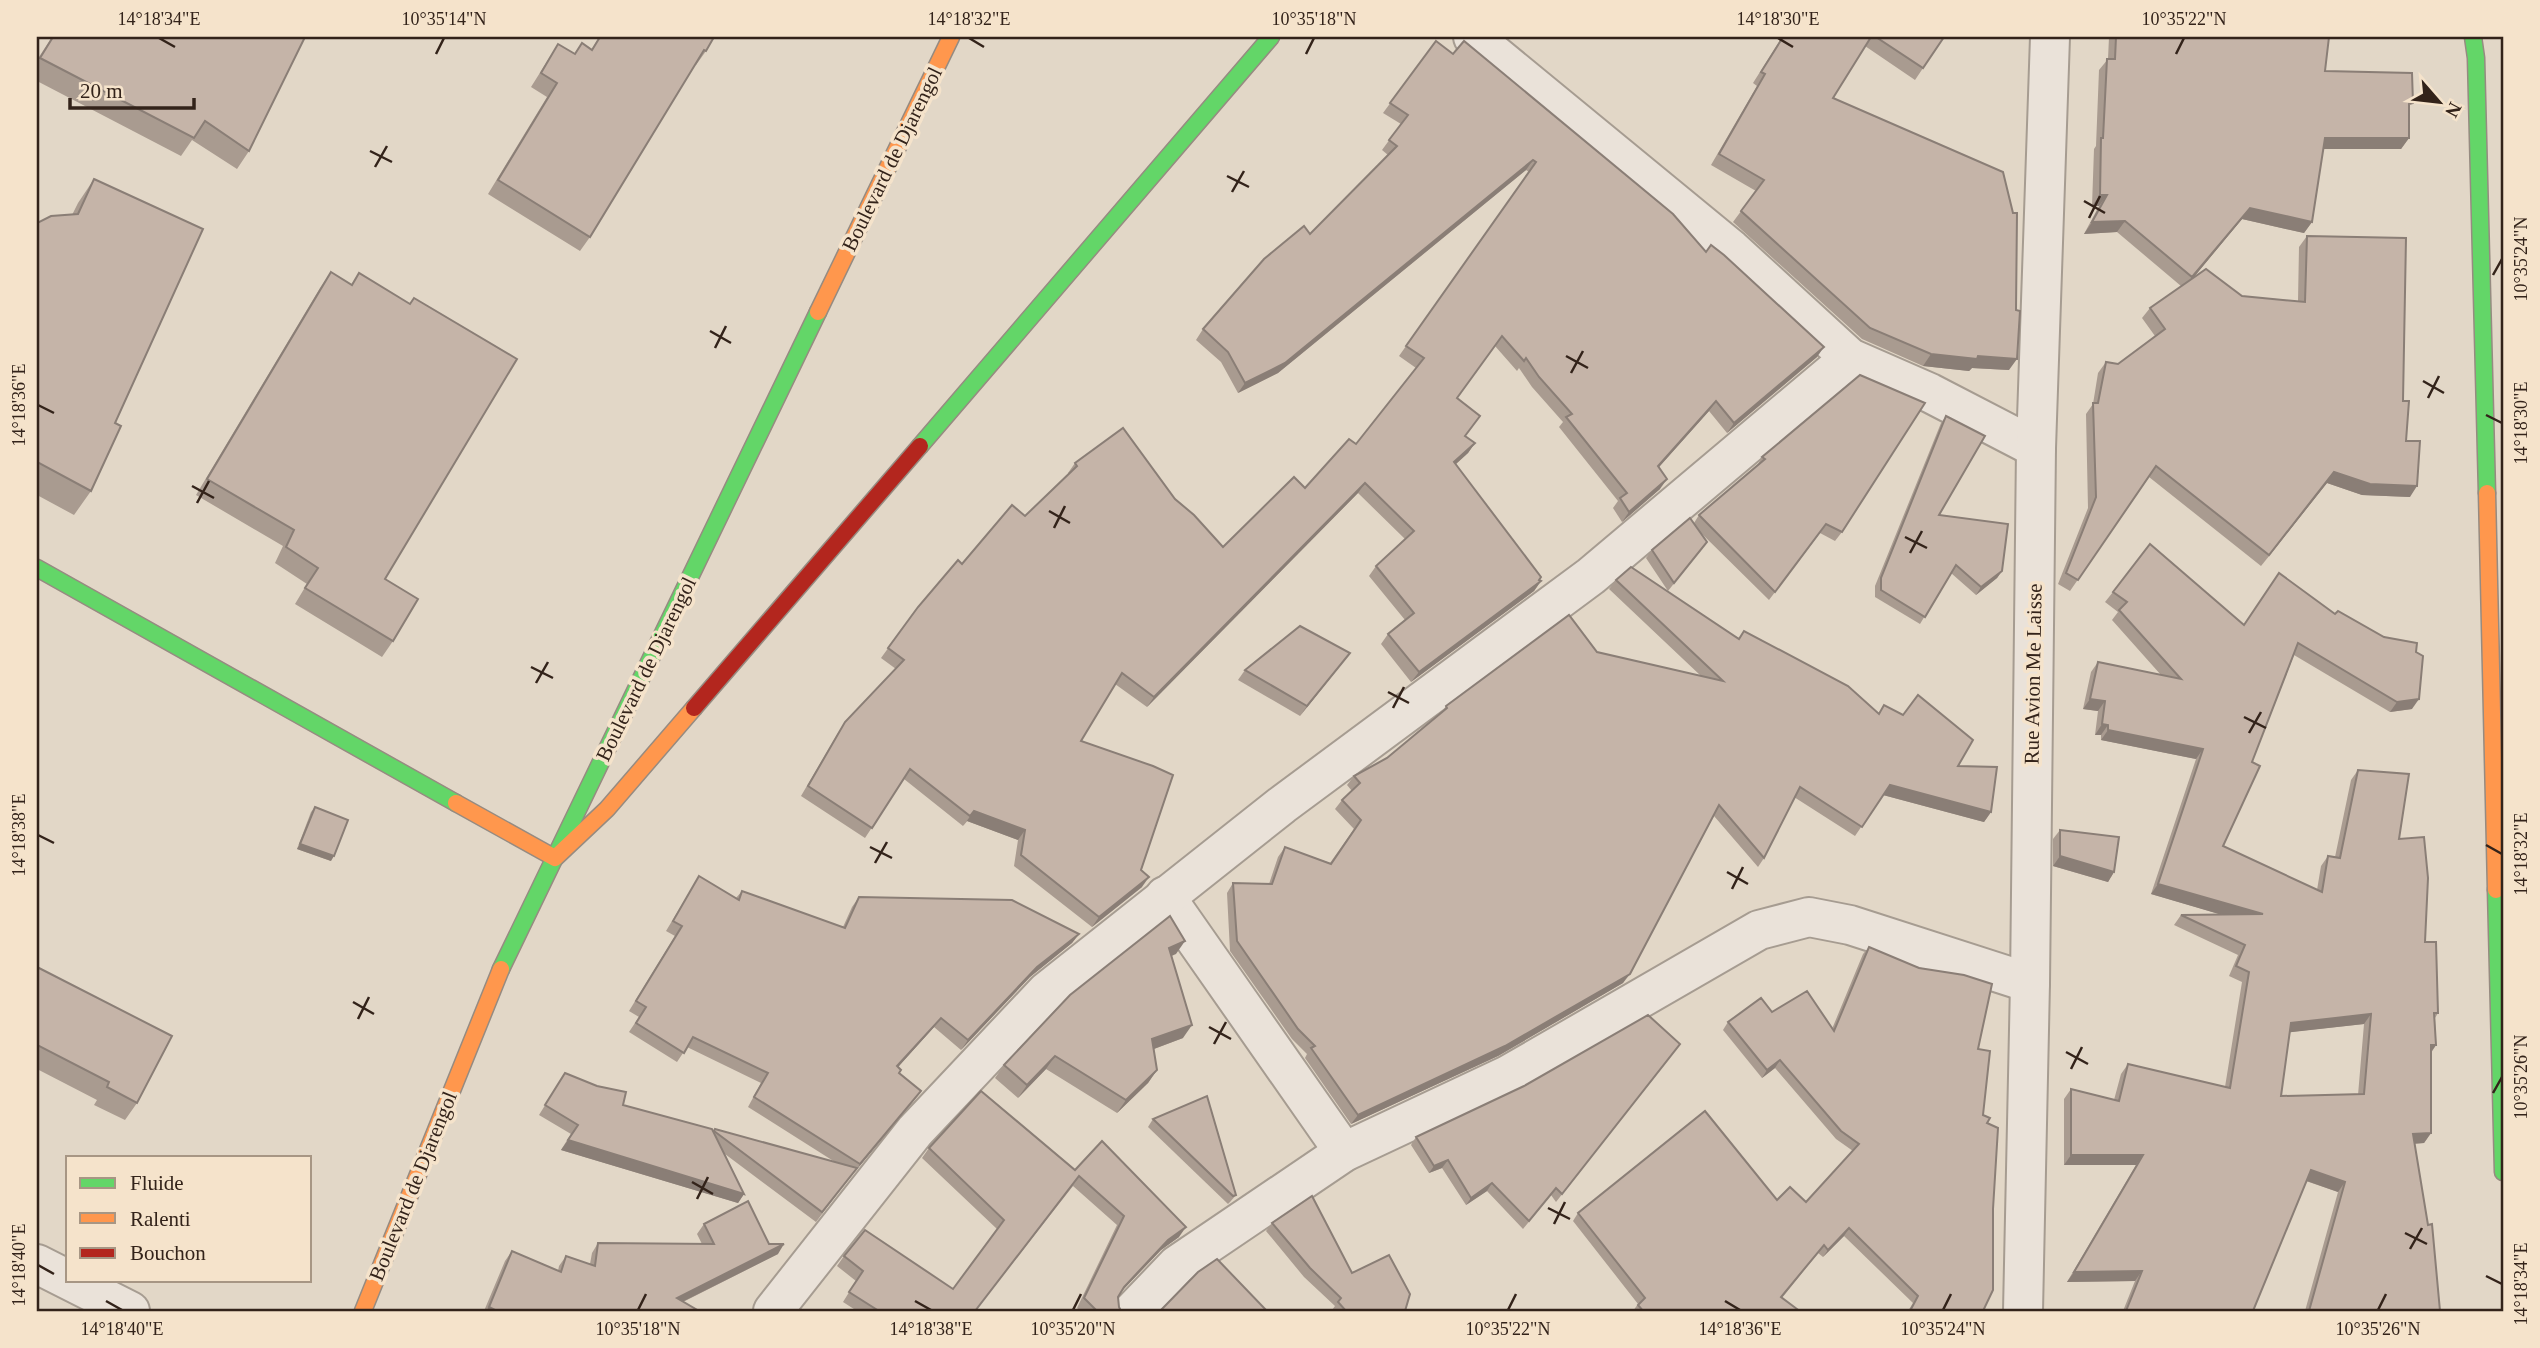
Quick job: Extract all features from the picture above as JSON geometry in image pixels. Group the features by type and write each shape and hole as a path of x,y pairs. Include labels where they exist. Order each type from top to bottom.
{"main road":[{"name":"Boulevard de Djarengol","path":"363,1311 507,953 951,37"},
{"path":"37,568 555,858 607,809 1271,37"},
{"path":"2473,37 2476,58 2503,1172"}],"street":[{"path":"1473,37 1731,249 1850,358 1930,393 2036,448"},
{"name":"Rue Avion Me Laisse","path":"2023,1311 2036,448 2050,37"},
{"path":"773,1311 915,1131 1045,992 1282,805 1591,576 1850,358"},
{"path":"1165,896 1344,1152"},
{"path":"1133,1311 1177,1265 1344,1152 1508,1076 1759,930 1809,917 1850,925 2030,983"},
{"path":"37,1264 66,1279"},
{"path":"73,1282 130,1311"}],"building":[{"path":"53,37 305,37 249,151 205,121 194,138 40,58"},
{"path":"600,37 714,37 590,237 498,180 557,83 541,73 558,44 575,54 582,43 592,50"},
{"path":"1783,37 1871,37 1833,98 2003,172 2013,213 2017,213 2016,310 2020,311 2017,359 1978,356 1977,359 1931,354 1870,328 1741,211 1764,180 1719,154 1765,74 1761,72"},
{"path":"1876,37 1944,37 1923,68"},
{"path":"2116,37 2329,37 2325,71 2412,73 2413,103 2409,104 2409,138 2325,138 2312,222 2250,208 2192,277 2125,221 2092,222 2107,195 2100,195 2101,138 2107,59 2115,59"},
{"path":"1436,41 1453,54 1464,41 1673,214 1706,252 1711,245 1724,255 1824,347 1734,423 1716,401 1658,466 1667,479 1629,512 1620,498 1627,493 1566,417 1572,414 1526,358 1524,361 1502,336 1457,398 1480,416 1465,436 1475,443 1454,462 1541,577 1541,581 1419,672 1388,634 1414,613 1376,566 1414,531 1365,483 1154,697 1122,673 1081,741 1173,775 1141,870 1149,877 1099,917 1021,855 1025,830 974,811 970,816 910,769 872,828 808,786 845,722 904,660 888,648 958,560 962,564 1012,505 1025,516 1077,466 1075,463 1123,428 1175,499 1194,515 1223,547 1294,477 1305,488 1349,439 1356,444 1424,358 1406,346 1536,162 1533,160 1285,363 1245,383 1228,352 1203,329 1264,259 1304,226 1310,234 1397,146 1389,140 1408,115 1390,103"},
{"path":"94,179 203,229 115,423 121,426 91,491 37,462 37,223 51,216 78,214"},
{"path":"2307,236 2406,238 2403,401 2409,401 2406,441 2420,441 2417,486 2370,484 2334,472 2269,555 2156,466 2078,580 2066,573 2096,497 2093,403 2098,403 2106,362 2118,364 2165,329 2150,308 2206,269 2242,296 2305,302"},
{"path":"331,272 352,285 359,273 410,304 414,298 517,359 385,579 418,599 393,641 305,588 318,568 286,547 294,530 207,479"},
{"path":"1860,375 1925,403 1842,532 1826,524 1775,592 1699,515 1765,459 1762,457"},
{"path":"1946,416 1985,436 1939,515 2008,524 2002,571 1981,587 1956,565 1925,617 1881,590 1881,578"},
{"path":"1690,518 1707,542 1674,583 1652,550"},
{"path":"2150,544 2244,625 2279,573 2335,614 2338,611 2384,637 2417,643 2416,652 2423,656 2419,699 2397,702 2298,643 2252,762 2260,766 2223,846 2322,892 2328,856 2340,858 2358,770 2409,774 2399,839 2424,837 2428,878 2425,942 2436,942 2438,1013 2434,1013 2436,1045 2431,1045 2431,1133 2413,1134 2428,1225 2432,1224 2440,1311 2309,1311 2345,1182 2311,1170 2253,1311 2126,1311 2142,1271 2074,1272 2143,1155 2071,1155 2071,1089 2119,1101 2128,1064 2230,1088 2249,972 2236,966 2245,945 2181,915 2263,914 2158,884 2203,749 2108,730 2108,725 2102,724 2105,701 2090,699 2098,662 2181,679 2119,610 2127,602 2113,592","holes":["2371,1014 2364,1094 2281,1096 2291,1023"]},
{"path":"1631,567 1739,639 1744,631 1848,686 1879,714 1884,705 1903,715 1918,695 1973,740 1958,766 1997,767 1991,812 1890,785 1862,827 1800,787 1764,858 1719,805 1630,974 1505,1046 1358,1115 1311,1048 1315,1046 1298,1029 1237,941 1233,883 1272,884 1285,847 1331,864 1361,820 1342,800 1360,783 1354,776 1387,758 1447,708 1446,706 1569,615 1597,652 1723,681 1616,580"},
{"path":"1300,626 1350,653 1307,706 1245,670"},
{"path":"315,807 348,820 334,856 300,844"},
{"path":"2060,830 2119,837 2114,872 2060,856"},
{"path":"699,876 739,900 742,891 845,928 859,897 1012,900 1079,934 1037,967 968,1040 941,1018 897,1066 901,1070 899,1073 921,1091 860,1164 754,1097 768,1073 693,1037 684,1053 636,1023 646,1007 636,1001 682,926 673,921"},
{"path":"1170,916 1185,941 1169,948 1192,1025 1152,1039 1157,1070 1126,1100 1055,1056 1027,1085 1004,1065 1070,995"},
{"path":"1869,947 1919,968 1964,975 1992,984 1978,1049 1990,1051 1983,1115 1990,1118 1987,1123 1998,1128 1993,1209 1993,1290 1983,1311 1910,1311 1918,1296 1849,1228 1828,1250 1824,1245 1781,1297 1797,1309 1795,1311 1643,1311 1638,1305 1645,1298 1578,1213 1705,1111 1777,1200 1790,1187 1806,1202 1859,1144 1841,1131 1780,1060 1767,1070 1728,1022 1761,998 1772,1012 1807,991 1834,1031"},
{"path":"37,967 172,1036 137,1103 107,1087 109,1082 37,1045"},
{"path":"1648,1015 1680,1044 1562,1194 1556,1188 1529,1221 1492,1183 1471,1198 1448,1160 1434,1166 1416,1137 1524,1086"},
{"path":"565,1073 597,1086 626,1092 623,1105 712,1129 744,1194 568,1140 578,1125 545,1105"},
{"path":"981,1091 1075,1170 1102,1141 1186,1227 1168,1240 1124,1287 1118,1297 1121,1311 1097,1311 1084,1298 1124,1216 1079,1176 975,1311 879,1311 849,1292 863,1271 844,1256 865,1230 953,1289 1004,1220 929,1148"},
{"path":"1207,1096 1236,1195 1233,1196 1153,1119"},
{"path":"715,1129 857,1168 822,1212 714,1131"},
{"path":"1312,1196 1352,1273 1389,1255 1410,1294 1405,1311 1346,1311 1338,1302 1341,1298 1310,1268 1272,1223"},
{"path":"748,1201 769,1244 784,1244 677,1298 699,1311 497,1311 489,1307 512,1251 561,1272 566,1256 595,1266 598,1243 714,1244 704,1224"},
{"path":"1217,1259 1267,1311 1160,1311 1198,1272"}],"traffic: fast":[{"path":"920,446 1271,37"},
{"path":"2473,37 2476,58 2487,493"},
{"path":"501,969 818,312"},
{"path":"37,568 456,803"},
{"path":"2496,890 2503,1172"}],"traffic: slow":[{"path":"818,312 951,37"},
{"path":"2487,493 2496,890"},
{"path":"456,803 555,858 607,809 694,708"},
{"path":"363,1311 501,969"}],"traffic: jam":[{"path":"694,708 920,446"}]}
